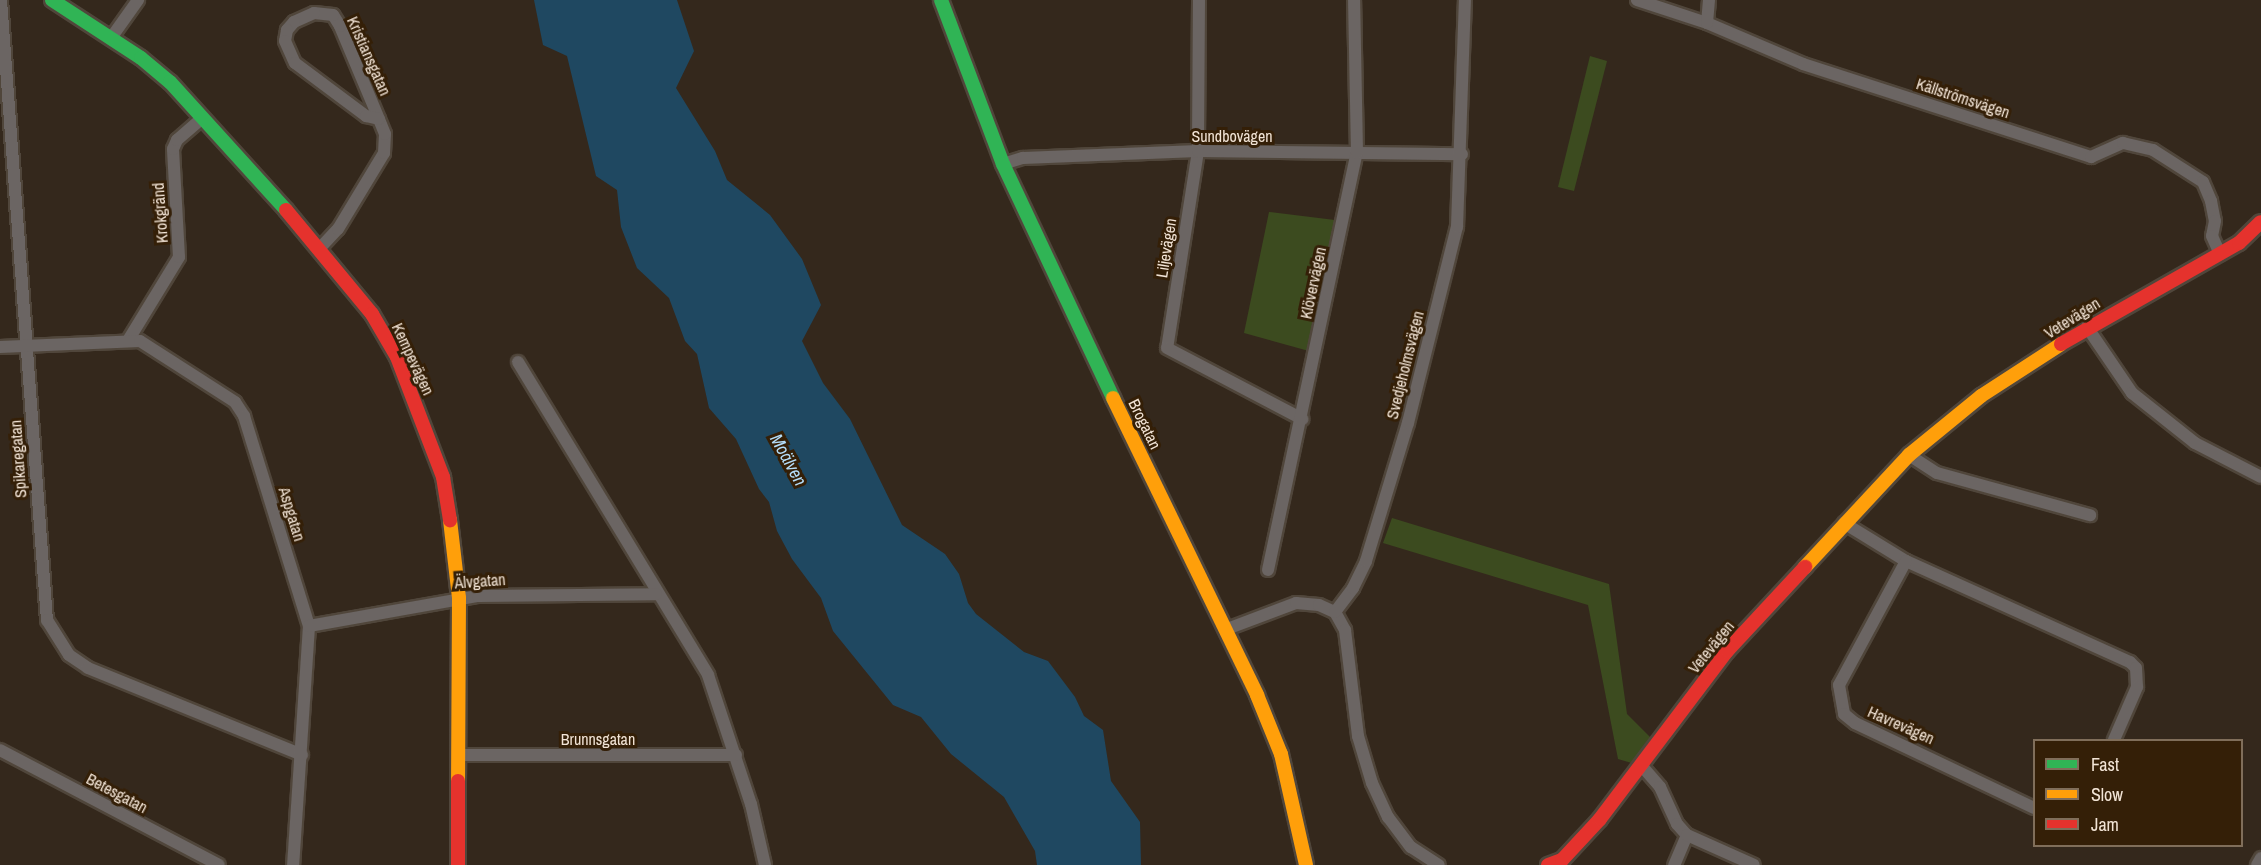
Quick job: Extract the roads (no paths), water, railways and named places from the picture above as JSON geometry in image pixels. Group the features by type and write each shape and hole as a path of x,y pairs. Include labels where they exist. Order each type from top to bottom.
{"street":[{"name":"Spikaregatan","path":"1,0 47,620 57,640 69,655 88,668 302,755"},
{"name":"Kempevägen","path":"52,0 111,38 170,82 320,248 372,314 397,357 444,477 459,598 458,865"},
{"path":"111,38 138,0"},
{"name":"Brogatan","path":"941,0 1003,164 1056,282 1227,629 1281,754 1306,865"},
{"name":"Liljevägen","path":"1199,0 1198,151 1167,348 1302,419"},
{"name":"Klövervägen","path":"1268,570 1357,153 1354,0"},
{"name":"Svedjeholmsvägen","path":"1335,612 1353,588 1366,561 1408,423 1457,226 1462,154 1465,0"},
{"name":"Källströmsvägen","path":"1637,0 1707,23 1803,64 2091,157 2122,143 2153,150 2203,182 2211,201 2215,221 2212,236 2220,254"},
{"path":"1707,23 1709,0"},
{"name":"Kristiansgatan","path":"320,248 338,230 384,153 385,134 379,119 333,15 314,13 294,22 287,30 285,41 295,63 366,116 379,119"},
{"name":"Krokgränd","path":"129,339 179,257 173,149 177,140 202,118"},
{"name":"Sundbovägen","path":"1003,164 1023,158 1198,151 1462,154"},
{"name":"Vetevägen","path":"1548,865 1562,860 1577,843 1641,765 1727,651 1909,455 1981,396 2087,327 2220,254 2261,222"},
{"path":"2087,327 2132,393 2195,443 2261,477"},
{"name":"Aspgatan","path":"0,346 129,339 140,341 235,402 245,419 309,626 293,865"},
{"path":"518,362 656,594 708,675 736,755 765,865"},
{"path":"1909,455 1936,473 2090,515"},
{"path":"1844,523 1906,561 2130,662 2136,668 2137,687 2115,739"},
{"name":"Havrevägen","path":"1906,561 1839,686 1844,714 1854,723 2033,808"},
{"name":"Älvgatan","path":"309,626 459,598 656,594"},
{"path":"1227,629 1296,603 1319,605 1335,612 1345,630 1358,736 1372,783 1388,817 1411,847 1439,865"},
{"name":"Betesgatan","path":"0,750 219,865"},
{"name":"Brunnsgatan","path":"460,755 736,755"},
{"path":"1641,765 1660,787 1677,824 1687,836 1755,865"},
{"path":"1674,865 1687,836"},
{"path":"2257,865 2261,858"}],"water":[{"name":"Moälven","path":"534,0 677,0 694,51 676,88 715,151 727,180 770,215 802,259 821,305 802,341 823,383 850,419 902,525 945,554 959,574 968,603 976,614 1024,652 1048,661 1075,697 1084,716 1103,730 1111,781 1140,822 1141,865 1037,865 1035,851 1004,797 951,754 921,717 893,705 833,631 821,598 792,559 777,531 769,502 759,489 736,439 709,408 697,354 685,341 669,298 637,268 621,227 617,190 596,176 567,56 543,45"}]}
